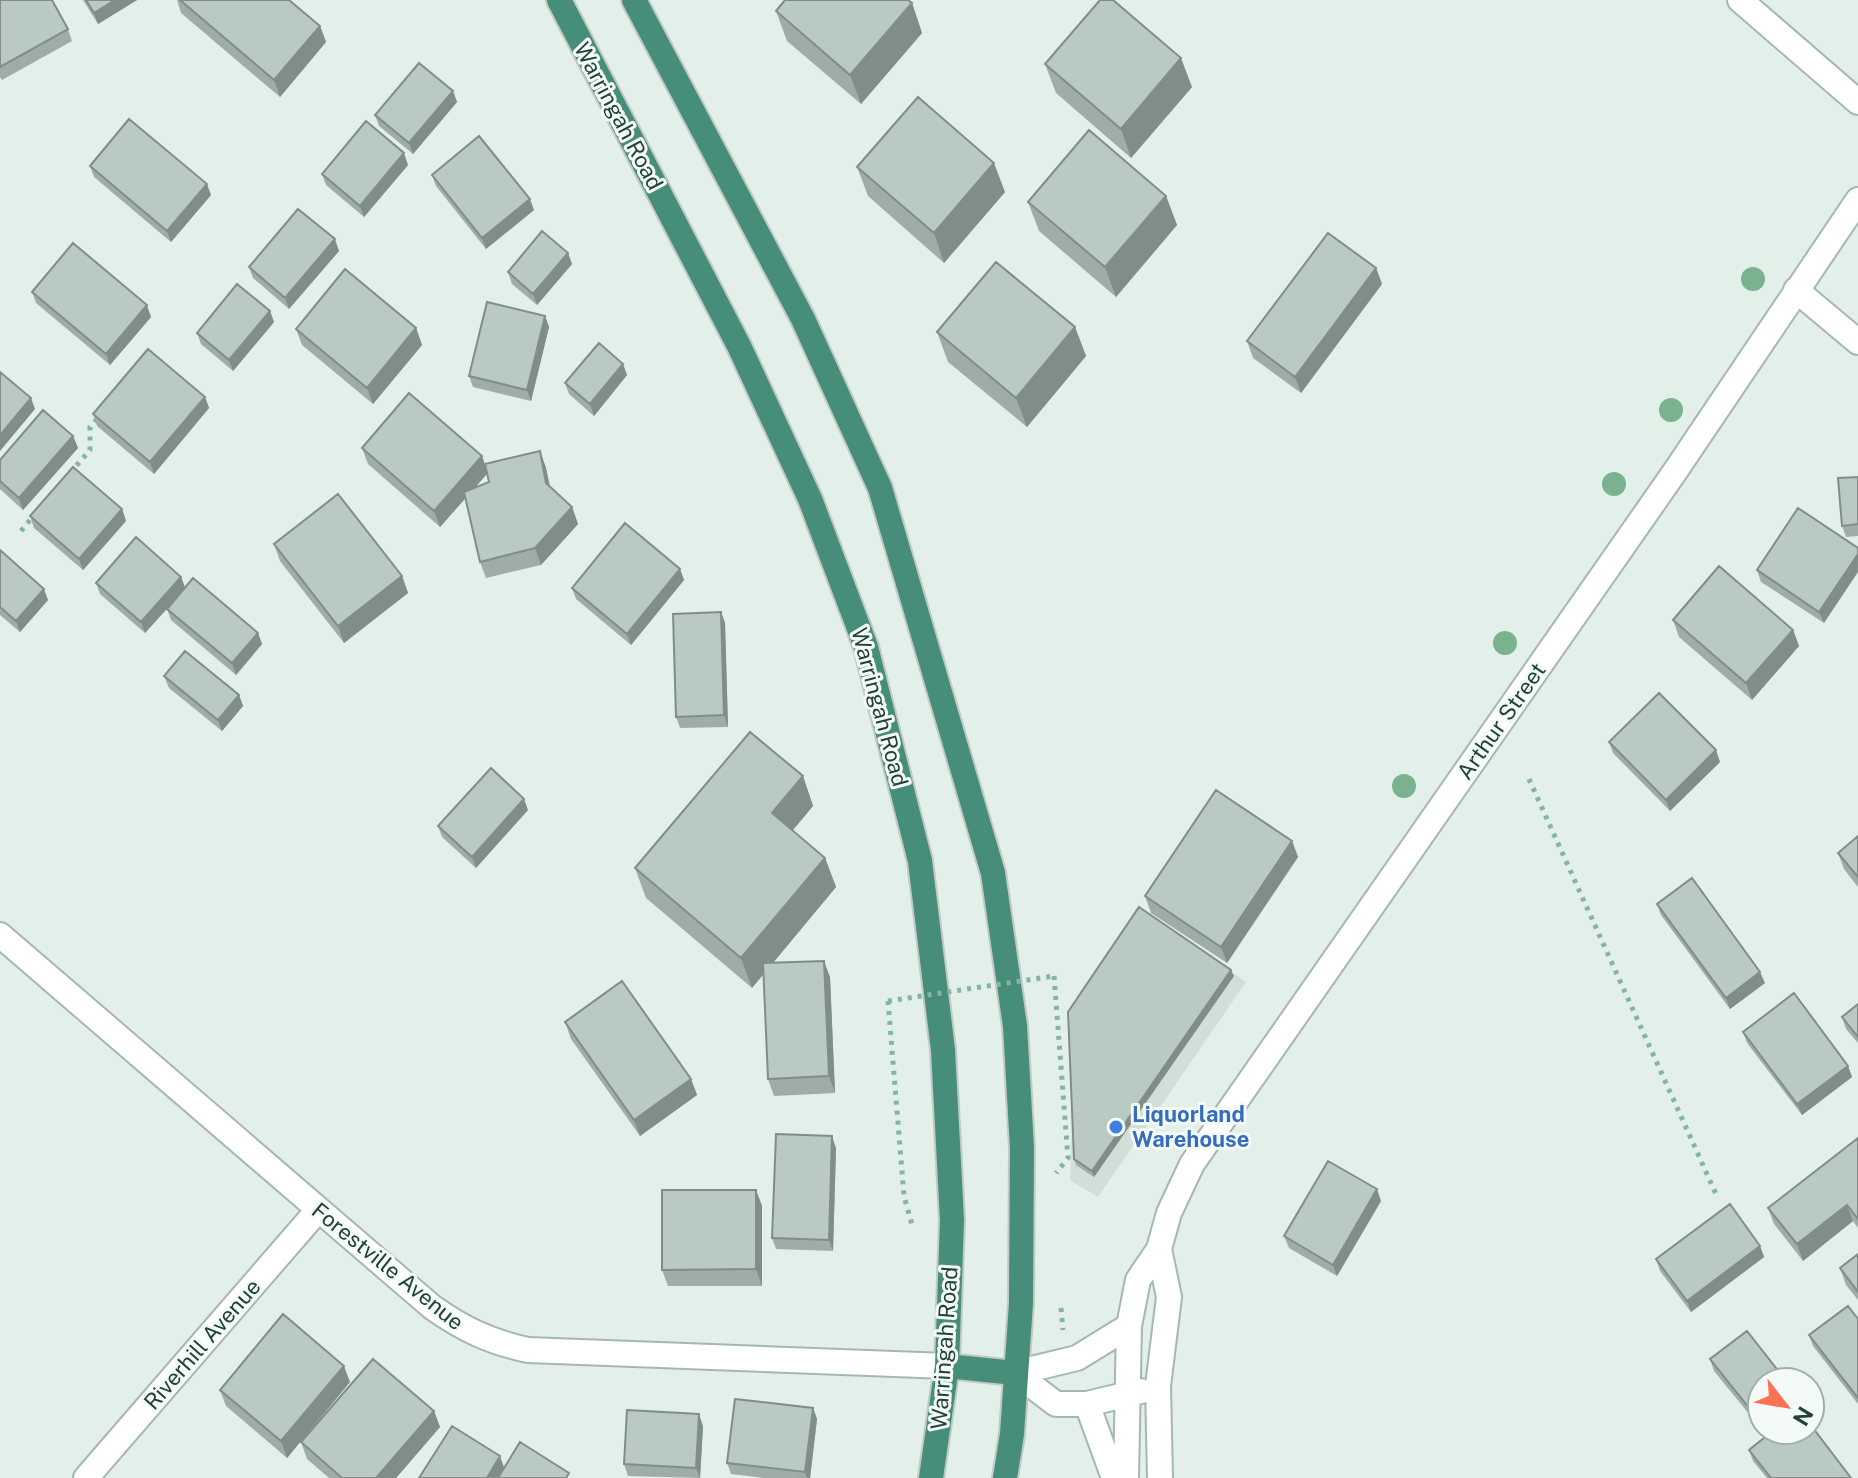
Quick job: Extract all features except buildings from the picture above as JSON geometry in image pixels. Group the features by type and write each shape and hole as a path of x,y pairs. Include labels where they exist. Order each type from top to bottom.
{"highway":[{"name":"Warringah Road","path":"559,0 744,356 810,499 866,647 920,861 943,1050 952,1220 947,1366 931,1478"},
{"path":"634,0 803,319 880,488 993,873 1015,1026 1022,1148 1021,1303 1012,1434 1005,1478"},
{"name":"Forestville Avenue","path":"947,1366 1015,1373"}],"street":[{"path":"1740,0 1858,102"},
{"name":"Arthur Street","path":"1126,1478 1129,1326 1138,1280 1159,1249 1169,1213 1186,1176 1221,1121 1674,473 1858,200"},
{"path":"1796,290 1858,342"},
{"name":"Forestville Avenue","path":"0,935 432,1307 460,1327 494,1343 528,1350 947,1366"},
{"name":"Riverhill Avenue","path":"86,1478 318,1210"},
{"name":"Arthur Street","path":"1159,1249 1169,1297 1158,1386 1160,1478"},
{"path":"1015,1373 1077,1358 1129,1326"},
{"path":"1015,1373 1056,1404 1087,1404 1158,1386"},
{"path":"1087,1404 1114,1478"}],"path":[{"path":"60,485 90,450 90,427 100,415"},
{"path":"21,531 41,508"},
{"path":"1529,779 1716,1194"},
{"path":"912,1225 904,1196 888,1001 1054,976 1068,1158 1056,1173"}],"shaded area":[{"path":"1137,909 1246,982 1098,1197 1070,1180 1076,997"}],"place":[{"name":"Liquorland Warehouse","path":"1116,1127"}]}
